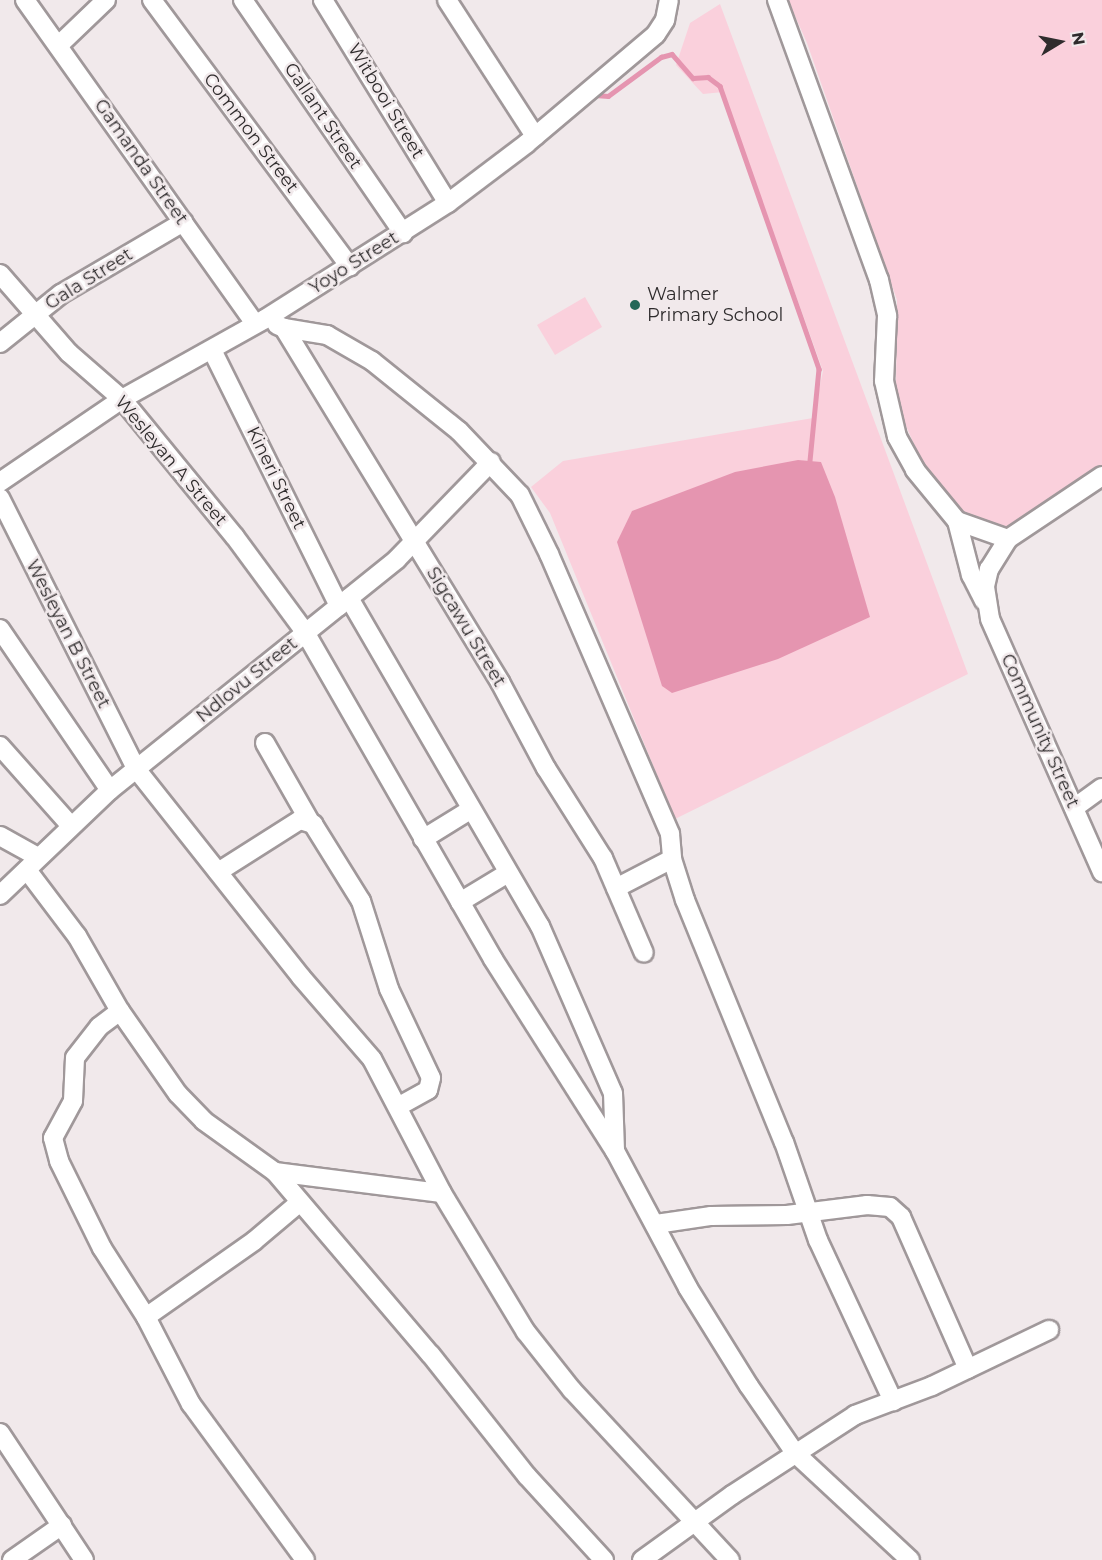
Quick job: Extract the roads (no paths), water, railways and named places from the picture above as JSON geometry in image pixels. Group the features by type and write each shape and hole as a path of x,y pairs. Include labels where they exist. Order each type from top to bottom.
{"street":[{"name":"Gamanda Street","path":"25,0 183,222 260,321"},
{"path":"58,45 106,0"},
{"name":"Common Street","path":"152,0 350,267"},
{"name":"Gallant Street","path":"243,0 403,233"},
{"name":"Witbooi Street","path":"322,0 447,203"},
{"path":"447,0 535,136"},
{"name":"Yoyo Street","path":"0,482 122,399 212,350 350,267 447,203 535,136 656,33 665,20 669,0"},
{"path":"777,0 879,280 887,316 884,381 897,437 915,470 957,520 1008,539"},
{"name":"Gala Street","path":"0,343 34,314 85,279 183,222"},
{"name":"Wesleyan A Street","path":"0,274 69,353 122,399 235,537 305,632 460,902 615,1151 656,1224 688,1288 795,1453 910,1560"},
{"path":"260,321 284,328 327,335 372,361 459,431 520,495 549,554 670,834 672,859 808,1212 894,1401"},
{"name":"Sigcawu Street","path":"284,328 500,682 546,768 603,858 644,953"},
{"name":"Kineri Street","path":"212,350 344,602 413,704 470,810 550,948 613,1093 615,1151"},
{"name":"Ndlovu Street","path":"0,895 110,790 415,542 491,462"},
{"path":"985,595 989,569 1008,539 1102,476"},
{"name":"Wesleyan B Street","path":"0,498 137,770 372,1059 399,1106 442,1193 526,1332 572,1390 730,1560"},
{"name":"Community Street","path":"957,520 971,575 985,595 1102,872"},
{"path":"0,629 110,790"},
{"path":"265,743 309,820 361,901 389,989 431,1078 428,1090 399,1106"},
{"path":"0,746 71,826"},
{"path":"1074,808 1102,788"},
{"path":"423,838 470,810"},
{"path":"218,872 300,820 309,820"},
{"path":"0,836 32,864 120,1011 178,1094 204,1121 275,1172 299,1203 431,1355 527,1476 604,1560"},
{"path":"616,888 672,859"},
{"path":"460,902 508,873"},
{"path":"120,1011 99,1027 75,1058 72,1101 53,1138 75,1198 146,1317 191,1404 305,1560"},
{"path":"275,1172 442,1193"},
{"path":"146,1317 254,1241 299,1203"},
{"path":"656,1224 711,1216 808,1212 867,1205 896,1210 968,1369"},
{"path":"642,1560 855,1414 894,1401 968,1369 1049,1330"},
{"path":"3,1443 62,1525 84,1560"},
{"path":"12,1560 62,1525"}],"waterway":[{"path":"595,95 608,96 661,57 672,54 693,78 708,77 720,86 819,369 810,461"}],"place":[{"name":"Walmer Primary School","path":"635,305"}]}
